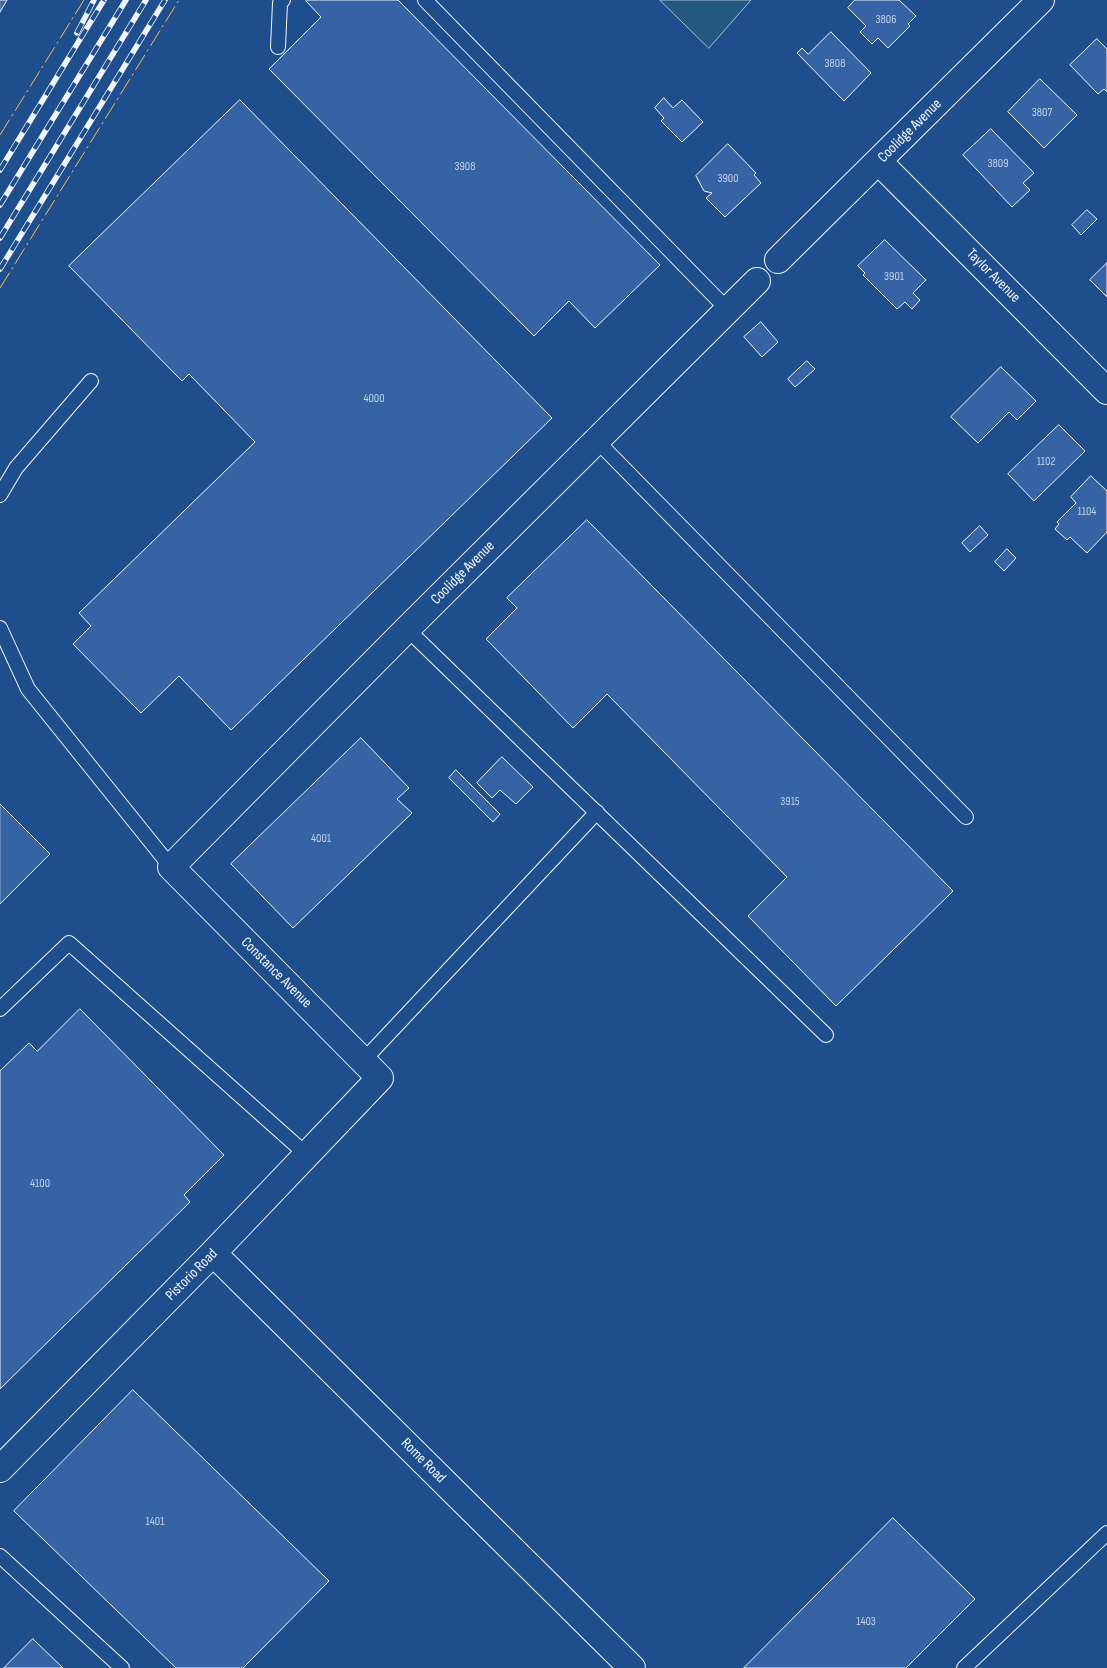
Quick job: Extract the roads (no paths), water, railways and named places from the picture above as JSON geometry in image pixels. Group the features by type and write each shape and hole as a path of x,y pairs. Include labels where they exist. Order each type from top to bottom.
{"street":[{"name":"Coolidge Avenue","path":"778,260 879,162 1040,0"},
{"name":"Taylor Avenue","path":"879,162 1107,391"},
{"name":"Coolidge Avenue","path":"171,867 757,281"},
{"name":"Constance Avenue","path":"171,867 372,1070"},
{"name":"Pistorio Road","path":"0,1469 308,1155 372,1070"},
{"name":"Rome Road","path":"213,1253 632,1668"}],"lane":[{"path":"278,47 280,4 283,0"},
{"path":"425,0 728,310"},
{"path":"0,495 16,468 91,381"},
{"path":"597,441 966,817"},
{"path":"0,628 28,689 171,867"},
{"path":"407,629 826,1035"},
{"path":"372,1070 597,812"},
{"path":"0,1009 69,942 308,1155"},
{"path":"964,1668 1107,1533"},
{"path":"0,1556 122,1668"}],"railway":[{"path":"77,33 94,0"},
{"path":"0,170 104,0"},
{"path":"0,205 126,0"},
{"path":"0,238 146,0"},
{"path":"0,269 165,0"}]}
